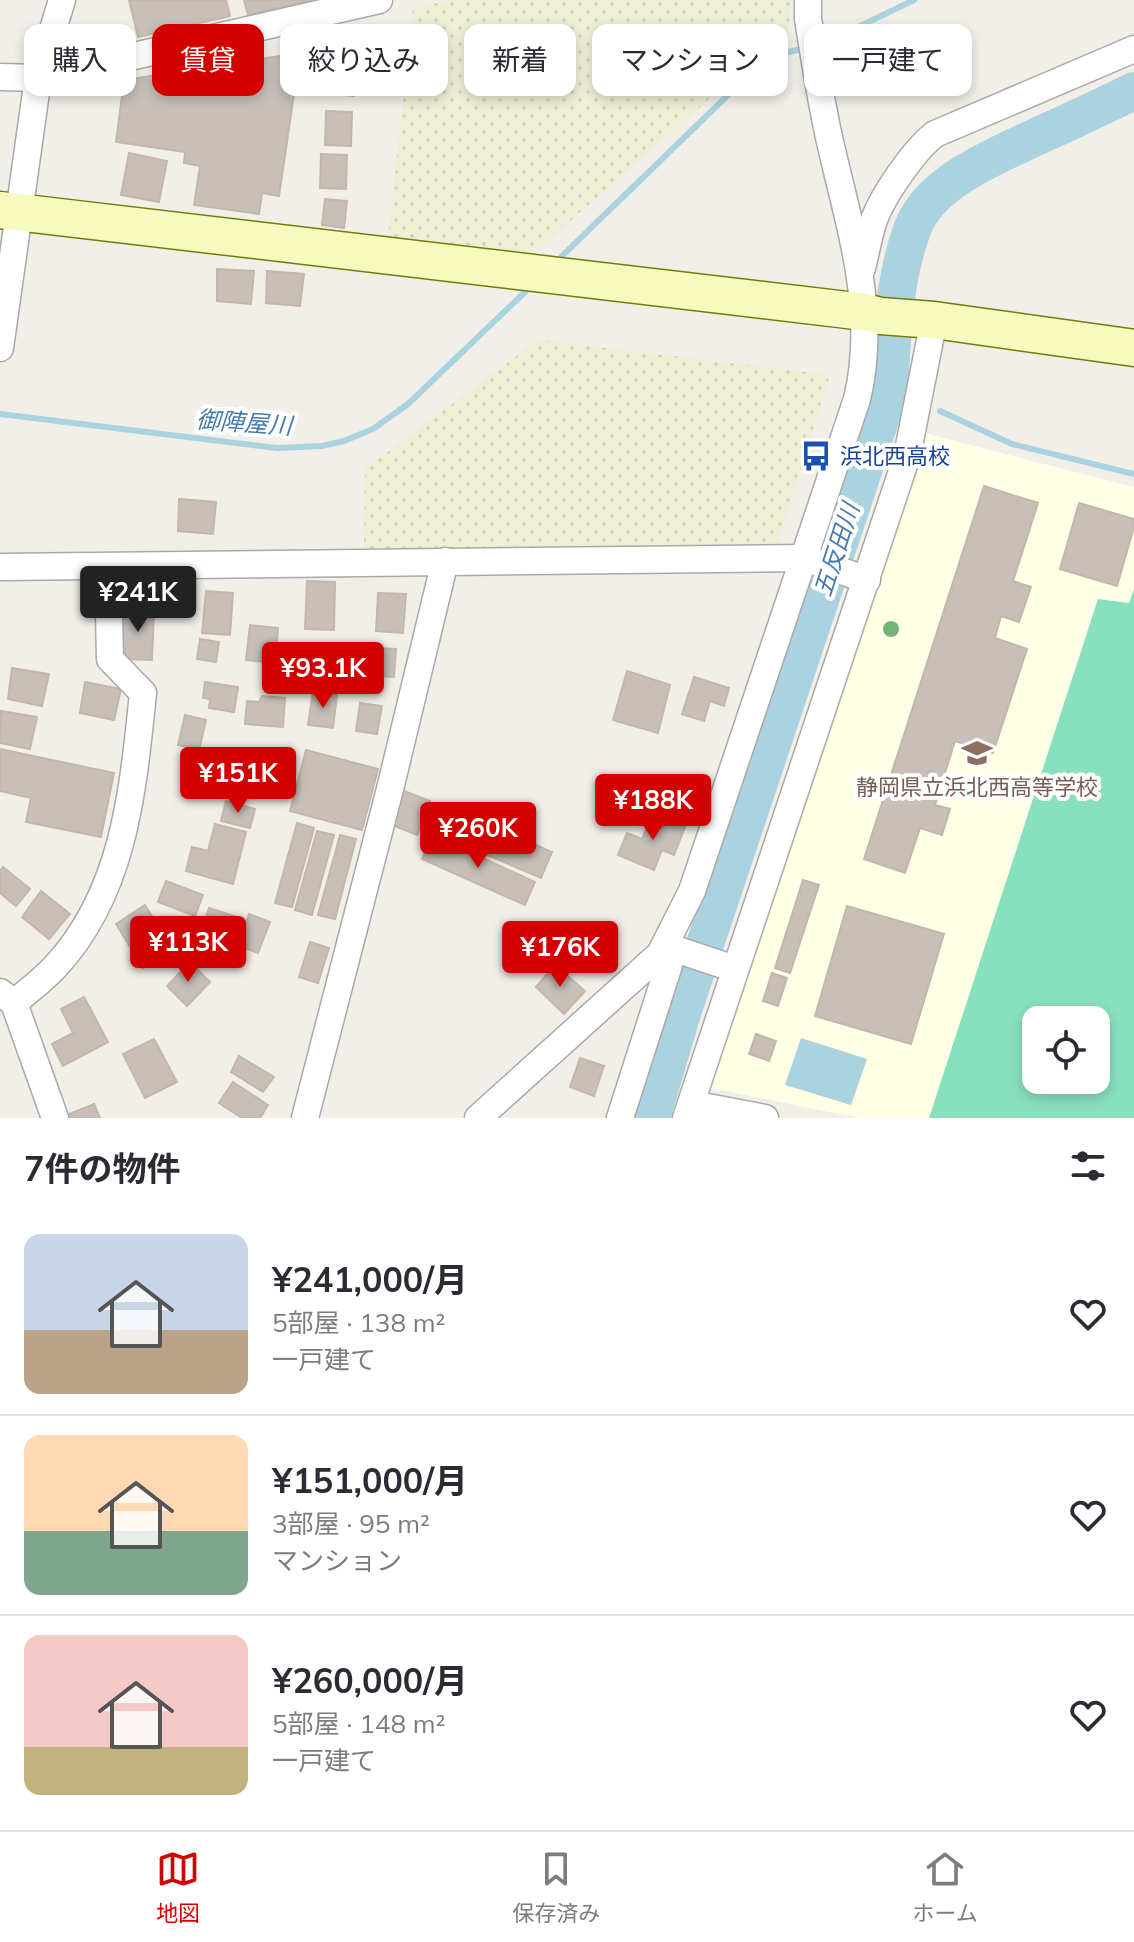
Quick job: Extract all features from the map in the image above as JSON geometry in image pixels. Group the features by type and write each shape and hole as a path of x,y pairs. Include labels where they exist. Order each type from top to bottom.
{"street":[{"path":"55,24 62,0"},
{"path":"136,56 379,0"},
{"path":"620,1118 692,891 810,561 864,371 891,310 830,141 808,19 808,0"},
{"path":"765,1118 689,1111 726,966 858,577 907,456 891,310 875,217 913,156 935,134 1134,49"},
{"path":"0,77 24,78"},
{"path":"0,348 10,212 34,96"},
{"path":"10,212 891,310 1134,348"},
{"path":"0,567 445,561 810,561 858,577"},
{"path":"305,1118 445,561"},
{"path":"55,1118 7,998 56,966 85,926 100,899 117,854 132,798 143,693 110,659 108,567"},
{"path":"673,949 726,966"},
{"path":"478,1118 673,949"}],"shaded area":[{"path":"449,0 791,0 788,30 788,24 592,24 592,96 713,96 536,251 387,247 403,96 448,96 448,24 411,24 413,9"},
{"path":"538,340 830,375 775,550 364,548 365,469"},
{"name":"静岡県立浜北西高等学校","path":"924,433 1134,487 1134,1118 859,1118 711,1088"}],"green space":[{"path":"1134,589 1134,1118 929,1118 1098,599 1129,603"}],"water":[{"path":"801,1038 867,1059 851,1105 785,1085"}],"building":[{"path":"129,0 226,0 230,16 195,24 152,24 152,34 138,37"},
{"path":"244,0 313,0 248,15"},
{"path":"280,56 280,96 294,96 279,196 262,193 259,214 194,205 200,166 184,163 185,152 116,142 122,96 136,96 136,78 152,76 152,96 264,96 264,59"},
{"path":"326,111 352,112 351,146 325,145"},
{"path":"129,153 167,161 159,202 121,195"},
{"path":"321,154 347,155 346,189 320,188"},
{"path":"325,199 347,201 344,228 322,225"},
{"path":"217,269 254,271 251,304 217,301"},
{"path":"267,271 304,274 300,306 266,303"},
{"path":"984,486 1038,503 1013,581 1031,587 1019,622 1001,616 995,638 1027,649 993,753 955,741 935,805 950,809 942,835 920,828 905,873 864,859"},
{"path":"179,499 216,502 213,534 178,531"},
{"path":"1079,503 1134,519 1117,586 1060,569"},
{"path":"307,581 335,582 334,630 305,629"},
{"path":"206,591 233,593 230,635 202,633"},
{"path":"378,593 406,594 403,633 376,631"},
{"path":"124,609 154,610 152,660 122,659"},
{"path":"250,625 278,628 275,663 246,660"},
{"path":"200,639 219,642 216,662 197,659"},
{"path":"375,648 396,649 394,677 373,676"},
{"path":"12,668 49,674 42,706 8,699"},
{"path":"627,671 670,685 658,733 613,720"},
{"path":"694,677 729,688 724,706 710,701 704,721 682,714"},
{"path":"85,682 121,689 114,720 80,713"},
{"path":"205,682 238,687 234,712 209,708 210,699 203,698"},
{"path":"313,691 337,695 333,728 308,725"},
{"path":"262,696 285,698 283,727 245,724 247,701 259,702"},
{"path":"360,703 382,706 377,734 356,731"},
{"path":"1,711 37,717 30,749 0,743"},
{"path":"185,715 206,720 199,750 178,745"},
{"path":"0,749 114,773 101,837 26,822 31,798 0,791"},
{"path":"258,750 290,759 280,795 248,786"},
{"path":"306,750 378,769 362,830 290,811"},
{"path":"668,788 697,797 691,816 661,806"},
{"path":"399,789 430,801 417,835 387,823"},
{"path":"226,801 255,809 250,828 221,821"},
{"path":"453,809 552,852 541,878 441,835"},
{"path":"653,814 685,827 674,855 662,850 654,870 618,855 627,833 642,839"},
{"path":"297,823 314,828 292,907 275,903"},
{"path":"215,824 246,832 233,884 186,871 192,847 208,851"},
{"path":"317,831 334,835 312,915 295,910"},
{"path":"340,835 356,839 335,919 318,915"},
{"path":"432,835 535,882 525,905 422,859"},
{"path":"3,867 30,889 16,906 0,893 0,871"},
{"path":"803,880 819,885 790,973 775,968"},
{"path":"166,881 203,895 195,916 158,902"},
{"path":"41,891 70,914 49,939 22,917"},
{"path":"145,905 173,949 143,968 116,924"},
{"path":"847,906 944,934 911,1044 815,1016"},
{"path":"209,908 237,917 231,935 203,926"},
{"path":"249,914 270,922 258,953 237,945"},
{"path":"310,942 329,948 318,983 299,977"},
{"path":"190,962 210,982 187,1006 167,986"},
{"path":"555,965 585,991 564,1014 536,987"},
{"path":"772,973 787,978 778,1006 763,1001"},
{"path":"84,997 108,1042 63,1066 52,1044 73,1033 61,1009"},
{"path":"756,1034 776,1041 769,1061 749,1054"},
{"path":"154,1039 177,1082 145,1098 123,1054"},
{"path":"239,1056 274,1077 263,1092 231,1072"},
{"path":"580,1058 604,1066 594,1096 570,1087"},
{"path":"233,1082 268,1105 260,1118 242,1118 219,1103"},
{"path":"94,1104 100,1118 70,1118 69,1114"}],"waterway":[{"name":"御陣屋川","path":"864,24 914,0"},
{"name":"御陣屋川","path":"561,257 756,68 777,55 801,49"},
{"name":"五反田川","path":"651,1118 683,1010 889,393 897,290 912,230 933,197 966,172 1134,91"},
{"name":"御陣屋川","path":"0,414 277,448 322,446 344,441 373,429 408,404 526,291"},
{"path":"940,411 1012,444 1134,474"}],"place":[{"name":"浜北西高校","path":"816,456"},
{"name":"静岡県立浜北西高等学校","path":"977,753"}]}
